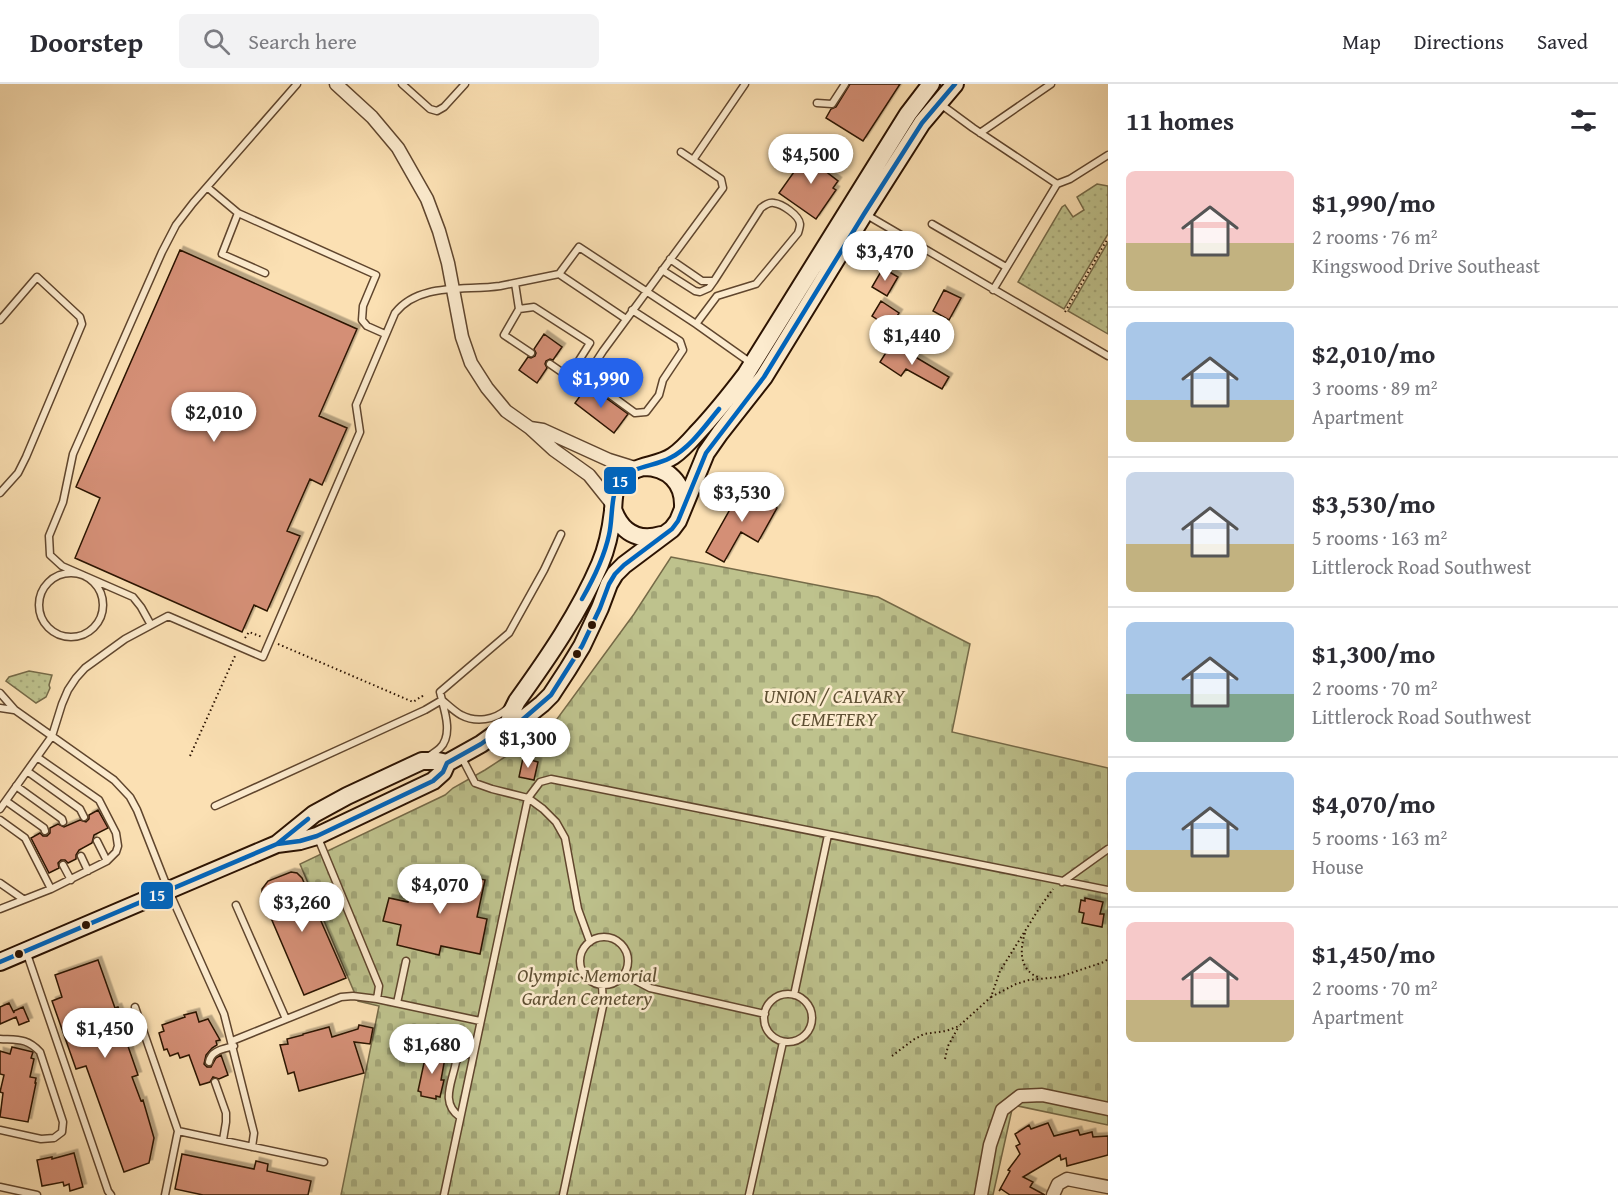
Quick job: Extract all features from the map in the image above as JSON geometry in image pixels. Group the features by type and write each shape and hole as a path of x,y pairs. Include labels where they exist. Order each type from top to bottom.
{"main road":[{"path":"663,534 642,537 623,528 617,520 613,507 612,498 616,487 631,471 671,458 682,450 721,406 752,364 908,114 931,84"},
{"path":"0,962 277,844 317,836 433,781 454,759 481,744 509,724 522,720 533,712 551,694 582,646 615,574 672,529 678,520 706,453 764,377 917,131 955,84"},
{"path":"640,468 654,467 674,478 681,488 682,511"},
{"path":"509,724 517,701 554,648 591,582 606,548 613,507"},
{"path":"277,844 314,814 347,796 422,761 454,759"}],"street":[{"path":"336,84 372,117 398,148 427,199 448,263 462,337 471,363 487,388 506,411 589,476 613,507"},
{"path":"530,428 543,430 609,460 640,468"},
{"path":"981,1195 990,1146 1002,1110 1020,1096 1042,1095 1108,1109"},
{"path":"1053,1195 1058,1184 1067,1179 1108,1187"}],"lane":[{"path":"151,625 141,606 133,597 62,566 50,555 49,536 63,502 73,454 176,225 297,84"},
{"path":"402,84 430,109 437,111 444,107 465,84"},
{"path":"693,160 745,84"},
{"path":"817,103 832,104 845,84"},
{"path":"980,133 1051,84"},
{"path":"939,102 980,133 1057,184"},
{"path":"632,310 680,341 683,350 663,380 659,394 646,412 635,413 590,380 590,371 632,310 723,188 722,179 681,152"},
{"path":"993,290 1057,184 1070,179 1108,155"},
{"path":"207,187 238,213 376,275 363,306 362,320 367,326 385,334"},
{"path":"662,270 700,292 709,288 761,208 773,202 798,218 800,225 798,233 756,284 717,296 696,324"},
{"path":"238,213 222,254 265,273"},
{"path":"864,214 1106,354"},
{"path":"932,224 1006,267"},
{"path":"0,809 51,736 68,690 76,678 85,668 151,625 168,616 263,657 360,432 356,405 395,313 409,299 452,289 498,286 559,274 579,247 752,364"},
{"path":"670,259 702,281 714,281"},
{"path":"559,274 626,320"},
{"path":"0,320 37,277 80,317 82,324 26,457 18,473 0,493"},
{"path":"515,283 519,309 504,335 531,353"},
{"path":"519,309 534,307 603,351"},
{"path":"550,364 563,373 571,373 590,343"},
{"path":"422,761 440,748 446,738 446,714 440,692 509,633 561,534"},
{"path":"74,573 84,576 93,582 99,591 102,612 98,622 81,635 70,636 50,629 43,621 39,601 47,583 64,574 74,573"},
{"path":"0,693 15,710 114,780 130,797 224,1014 254,1133 252,1147"},
{"path":"442,700 461,715 488,720 502,714 517,701"},
{"path":"215,806 260,787 442,700"},
{"path":"0,708 15,710"},
{"path":"0,909 70,880 107,861 116,852 118,839 99,800 37,756"},
{"path":"454,759 475,783 528,798 556,822 565,838 578,909 590,942"},
{"path":"27,771 80,809 84,818"},
{"path":"444,1195 528,798 540,782 551,779 1108,890"},
{"path":"16,786 63,822"},
{"path":"6,801 45,831"},
{"path":"0,820 25,838 51,889"},
{"path":"794,995 828,835"},
{"path":"317,836 379,986 376,999"},
{"path":"97,841 107,861"},
{"path":"1062,882 1108,849"},
{"path":"81,856 88,871"},
{"path":"63,866 70,880"},
{"path":"0,883 23,899"},
{"path":"236,905 286,1019"},
{"path":"604,937 612,938 624,947 629,961 625,975 615,983 602,986 596,984 586,978 581,968 583,951 590,942 604,937"},
{"path":"26,951 111,1195"},
{"path":"397,1003 406,961"},
{"path":"625,975 650,988 765,1014"},
{"path":"563,1195 603,1006 602,986"},
{"path":"786,994 794,995 809,1005 812,1013 812,1026 808,1033 797,1041 783,1042 766,1029 765,1014 769,1005 778,997 786,994"},
{"path":"209,1062 213,1053 233,1043 341,997 376,999 480,1021"},
{"path":"135,1007 178,1131 165,1195"},
{"path":"0,1039 33,1044 40,1052 63,1122 62,1132 54,1138 41,1139 0,1130"},
{"path":"749,1195 783,1042"},
{"path":"460,1117 453,1112 448,1098 456,1062 459,1057 474,1052"},
{"path":"215,1082 226,1113 223,1140"},
{"path":"178,1131 324,1162"},
{"path":"0,1187 37,1195"}],"path":[{"path":"1065,312 1108,238"},
{"path":"190,756 240,646 249,632 412,702 422,696 430,707"},
{"path":"991,997 1000,971 1040,907 1052,890 1062,882"},
{"path":"1026,931 1022,944 1025,968 1034,976 1042,979"},
{"path":"945,1059 948,1046 959,1026 991,997 1016,984 1029,980 1059,977 1108,959"},
{"path":"892,1056 913,1040 924,1035 959,1026"}],"green space":[{"path":"1097,184 1108,186 1108,234 1064,309 1018,282 1062,207 1065,205 1073,217 1084,210 1077,197"},
{"path":"1108,242 1108,334 1068,311"},
{"name":"Olympic Memorial Garden Cemetery","path":"671,557 878,597 970,644 952,732 1108,768 1108,1125 1013,1105 993,1195 341,1195 379,1006 358,1001 300,864 445,795 508,755 506,752 549,730 634,614"},
{"path":"29,671 52,675 46,697 36,703 6,681 9,677"}],"building":[{"path":"850,84 900,84 863,141 826,118 831,109 836,107"},
{"path":"811,148 830,161 824,170 838,181 833,188 836,190 816,219 779,193"},
{"path":"180,250 357,329 319,416 347,428 322,485 310,479 287,531 300,536 267,611 254,605 242,632 75,558 100,498 76,487"},
{"path":"883,268 898,277 887,296 872,287"},
{"path":"944,290 961,298 949,320 933,311"},
{"path":"881,301 899,313 890,328 872,316"},
{"path":"544,334 562,347 553,360 546,361 547,368 537,383 519,370 528,357 535,356 534,349"},
{"path":"892,343 949,377 942,389 906,369 901,376 880,362"},
{"path":"588,385 628,414 614,433 575,403"},
{"path":"742,488 777,508 758,542 741,532 724,562 706,552"},
{"path":"523,758 538,762 534,780 519,777"},
{"path":"98,810 108,828 94,835 92,843 79,850 76,859 68,863 61,860 58,863 59,868 49,873 31,838 40,833 47,836 50,828 58,824 64,827 80,820 86,822 89,815"},
{"path":"291,872 297,873 302,878 346,978 304,995 262,897 262,889 268,881"},
{"path":"433,873 467,880 468,876 485,880 477,917 487,919 480,954 441,946 439,955 397,945 401,925 383,921 389,898 408,902 412,881 430,885"},
{"path":"1085,898 1103,902 1100,914 1104,914 1102,927 1082,923 1084,913 1079,912 1081,900 1085,901"},
{"path":"98,960 115,1008 118,1007 125,1025 121,1026 138,1075 132,1077 141,1101 143,1100 154,1138 149,1163 124,1172 86,1066 76,1069 52,1001 62,997 55,975"},
{"path":"9,1003 14,1013 23,1007 29,1021 19,1025 16,1017 0,1024 0,1007"},
{"path":"196,1012 199,1022 208,1019 220,1040 216,1041 217,1045 206,1055 204,1064 211,1067 216,1058 221,1055 228,1075 219,1079 213,1077 210,1082 200,1085 189,1055 180,1058 178,1053 170,1056 167,1049 164,1050 159,1033 164,1031 162,1025"},
{"path":"359,1025 373,1028 370,1044 354,1042 364,1073 299,1091 294,1072 288,1074 280,1045 288,1044 287,1039 329,1027 332,1037 358,1029"},
{"path":"12,1047 33,1052 31,1058 34,1059 30,1077 36,1078 36,1083 28,1122 0,1117 3,1093 0,1092 4,1075 0,1074 0,1051 10,1054"},
{"path":"427,1049 442,1053 442,1057 445,1058 441,1080 444,1080 440,1097 436,1096 436,1099 421,1096 421,1092 418,1091"},
{"path":"1048,1123 1054,1136 1078,1130 1080,1135 1092,1132 1093,1137 1108,1136 1108,1155 1067,1166 1066,1158 1061,1160 1060,1155 1023,1177 1033,1182 1030,1187 1045,1195 1010,1195 1001,1189 999,1191 1010,1171 1008,1170 1020,1154 1016,1146 1020,1144 1015,1134 1029,1125 1031,1129"},
{"path":"74,1153 83,1187 70,1191 69,1184 64,1186 63,1182 42,1186 37,1160 52,1157 52,1159"},
{"path":"182,1154 254,1169 256,1161 268,1164 267,1171 311,1181 308,1195 203,1195 175,1189"}],"transit line":[{"name":"15","path":"277,844 317,836 433,781 443,772 447,763 481,744 509,724 522,720 551,695 582,646 615,574 672,529 678,521 706,453 764,377 922,123 955,84"},
{"name":"15","path":"582,599 604,552 615,493 620,481 631,472 664,461 684,449 719,409"},
{"name":"15","path":"0,962 277,844 308,819"}],"park label":[{"name":"UNION / CALVARY CEMETERY","path":"834,706"}]}
